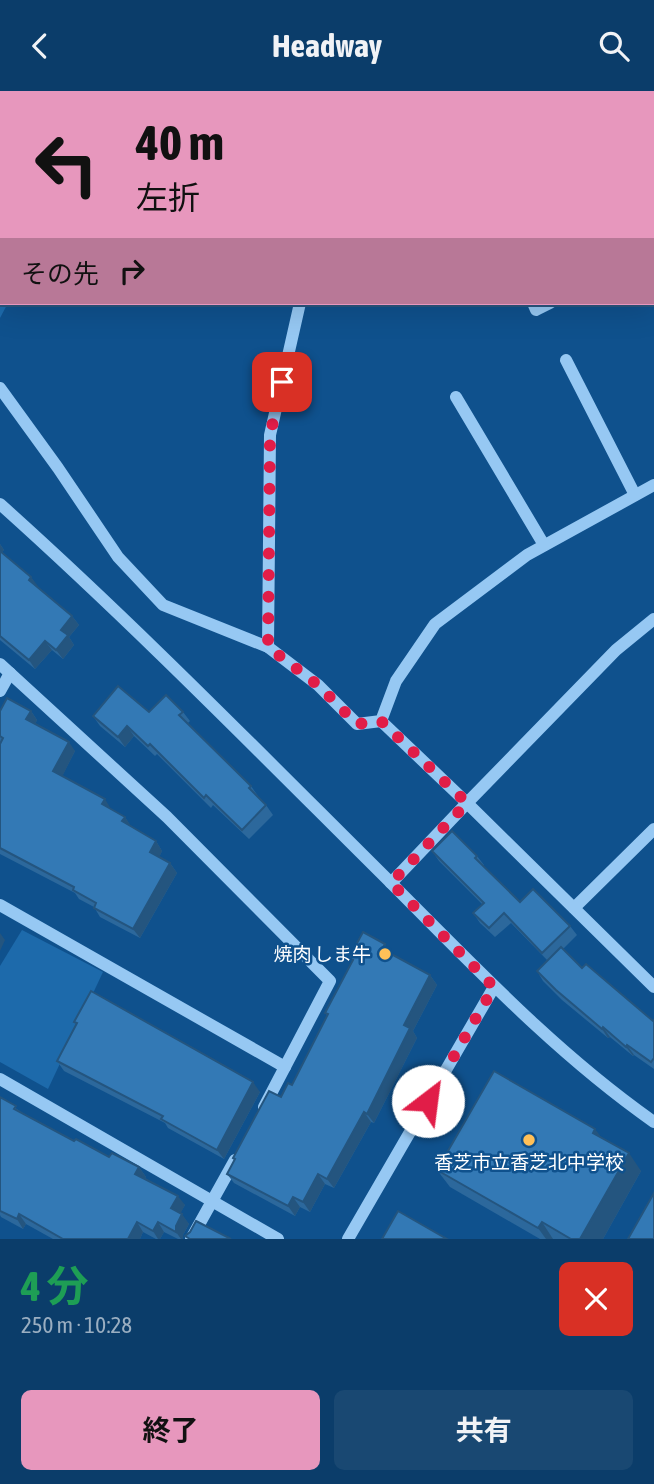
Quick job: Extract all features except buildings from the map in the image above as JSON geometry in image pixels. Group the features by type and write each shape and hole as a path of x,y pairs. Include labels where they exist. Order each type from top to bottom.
{"street":[{"path":"268,647 270,435 300,305"},
{"path":"566,360 635,495"},
{"path":"0,388 118,557 163,605 268,647 318,685 357,724 381,721"},
{"path":"456,397 544,545"},
{"path":"381,721 396,681 435,624 527,555 654,485"},
{"path":"0,504 78,574 494,987 609,1091 654,1122"},
{"path":"391,883 616,650 654,619"},
{"path":"0,691 5,669 167,817 330,981 254,1123"},
{"path":"381,721 654,987"},
{"path":"574,908 652,834"},
{"path":"0,905 285,1067"},
{"path":"348,1239 494,987"},
{"path":"0,1079 278,1239"},
{"path":"191,1239 242,1146"}],"shaded area":[{"path":"0,305 7,305 0,318"},
{"path":"22,930 103,972 48,1089 0,1062 0,966"}],"place":[{"name":"焼肉 しま牛","path":"385,954"},
{"name":"香芝市立香芝北中学校","path":"529,1140"}],"route":[{"path":"282,382 270,435 268,647 318,685 357,724 381,721 467,803 391,883 494,987 428,1101"}]}
